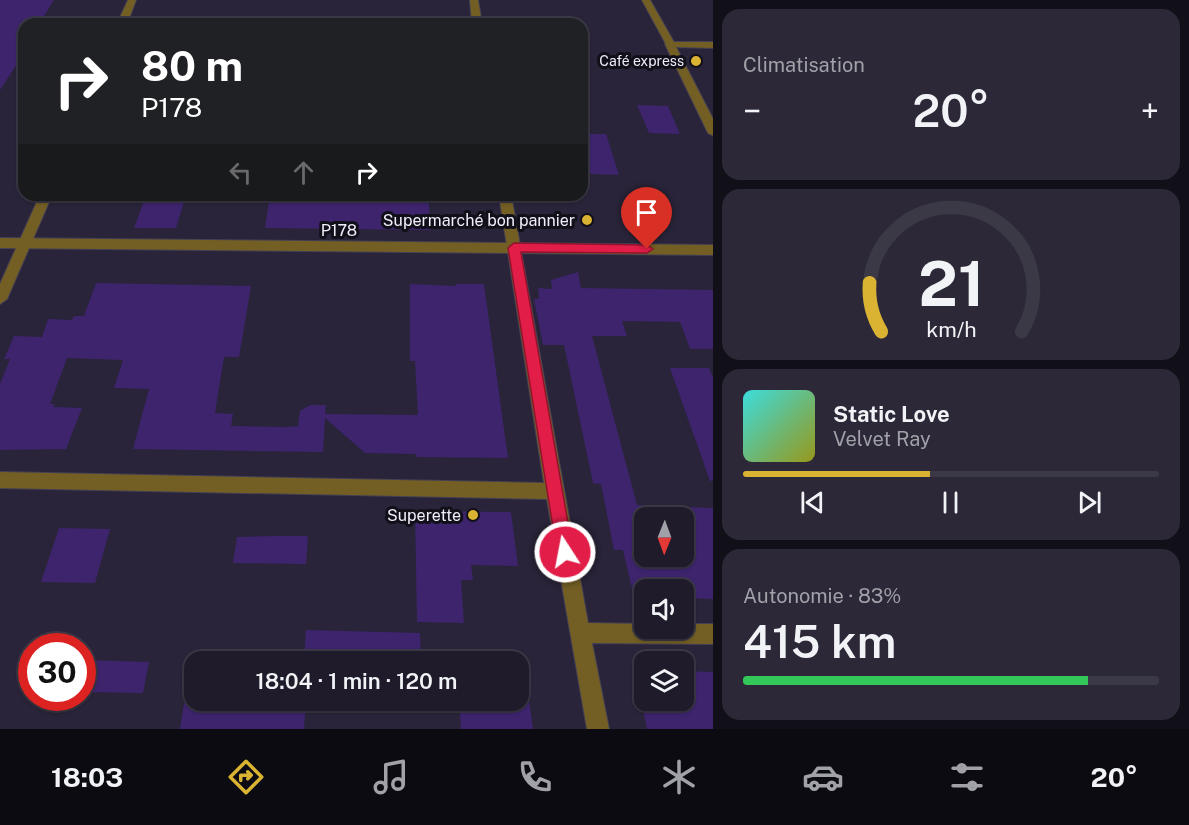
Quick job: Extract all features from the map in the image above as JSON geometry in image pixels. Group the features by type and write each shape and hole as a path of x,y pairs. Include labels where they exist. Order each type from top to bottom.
{"street":[{"path":"124,18 132,0"},
{"path":"474,0 476,18"},
{"path":"646,0 713,130"},
{"path":"670,44 713,45"},
{"path":"0,299 43,201"},
{"path":"506,201 554,491 598,729"},
{"name":"P178","path":"0,243 713,250"},
{"path":"0,480 554,491"},
{"path":"581,633 713,634"}],"building":[{"path":"0,0 54,0 43,18 18,18 18,62 0,90"},
{"path":"637,105 668,106 680,134 649,133"},
{"path":"588,134 606,134 619,175 591,174 588,166"},
{"path":"144,201 184,201 176,228 134,228"},
{"path":"269,201 429,201 431,230 265,228"},
{"path":"578,272 581,288 713,290 713,349 690,349 680,322 622,321 627,336 592,336 637,505 688,507 634,507 634,567 694,567 694,507 713,508 713,599 694,598 694,579 634,579 634,597 623,550 614,550 601,484 593,483 564,345 543,345 534,299 539,299 538,288 552,289 551,280"},
{"path":"96,283 251,286 239,357 224,357 215,413 233,414 231,426 288,427 298,426 300,411 310,405 326,405 325,414 418,415 415,361 410,361 410,284 456,286 456,284 484,284 508,458 416,457 416,454 365,453 325,418 323,452 133,449 149,389 114,388 123,360 67,358 50,404 55,404 53,407 82,408 66,449 0,450 0,384 10,359 4,359 14,336 42,337 48,319 72,320 74,316 84,316"},
{"path":"670,368 709,368 713,378 713,480 710,481"},
{"path":"415,511 511,512 518,566 471,565 473,580 461,580 464,623 417,622"},
{"path":"59,528 110,529 95,583 41,582"},
{"path":"308,536 306,564 233,563 237,537"},
{"path":"306,630 420,633 421,651 305,651"},
{"path":"96,660 149,662 143,693 96,692"},
{"path":"694,671 713,672 713,729 647,729 643,711 694,711"},
{"path":"529,700 533,729 461,729 460,711 529,711"},
{"path":"184,704 184,711 305,711 304,729 180,729"}],"place":[{"name":"Café express","path":"696,61"},
{"name":"Supermarché bon pannier","path":"587,220"},
{"name":"Superette","path":"473,515"}],"route":[{"path":"565,552 514,248 647,249"}]}
